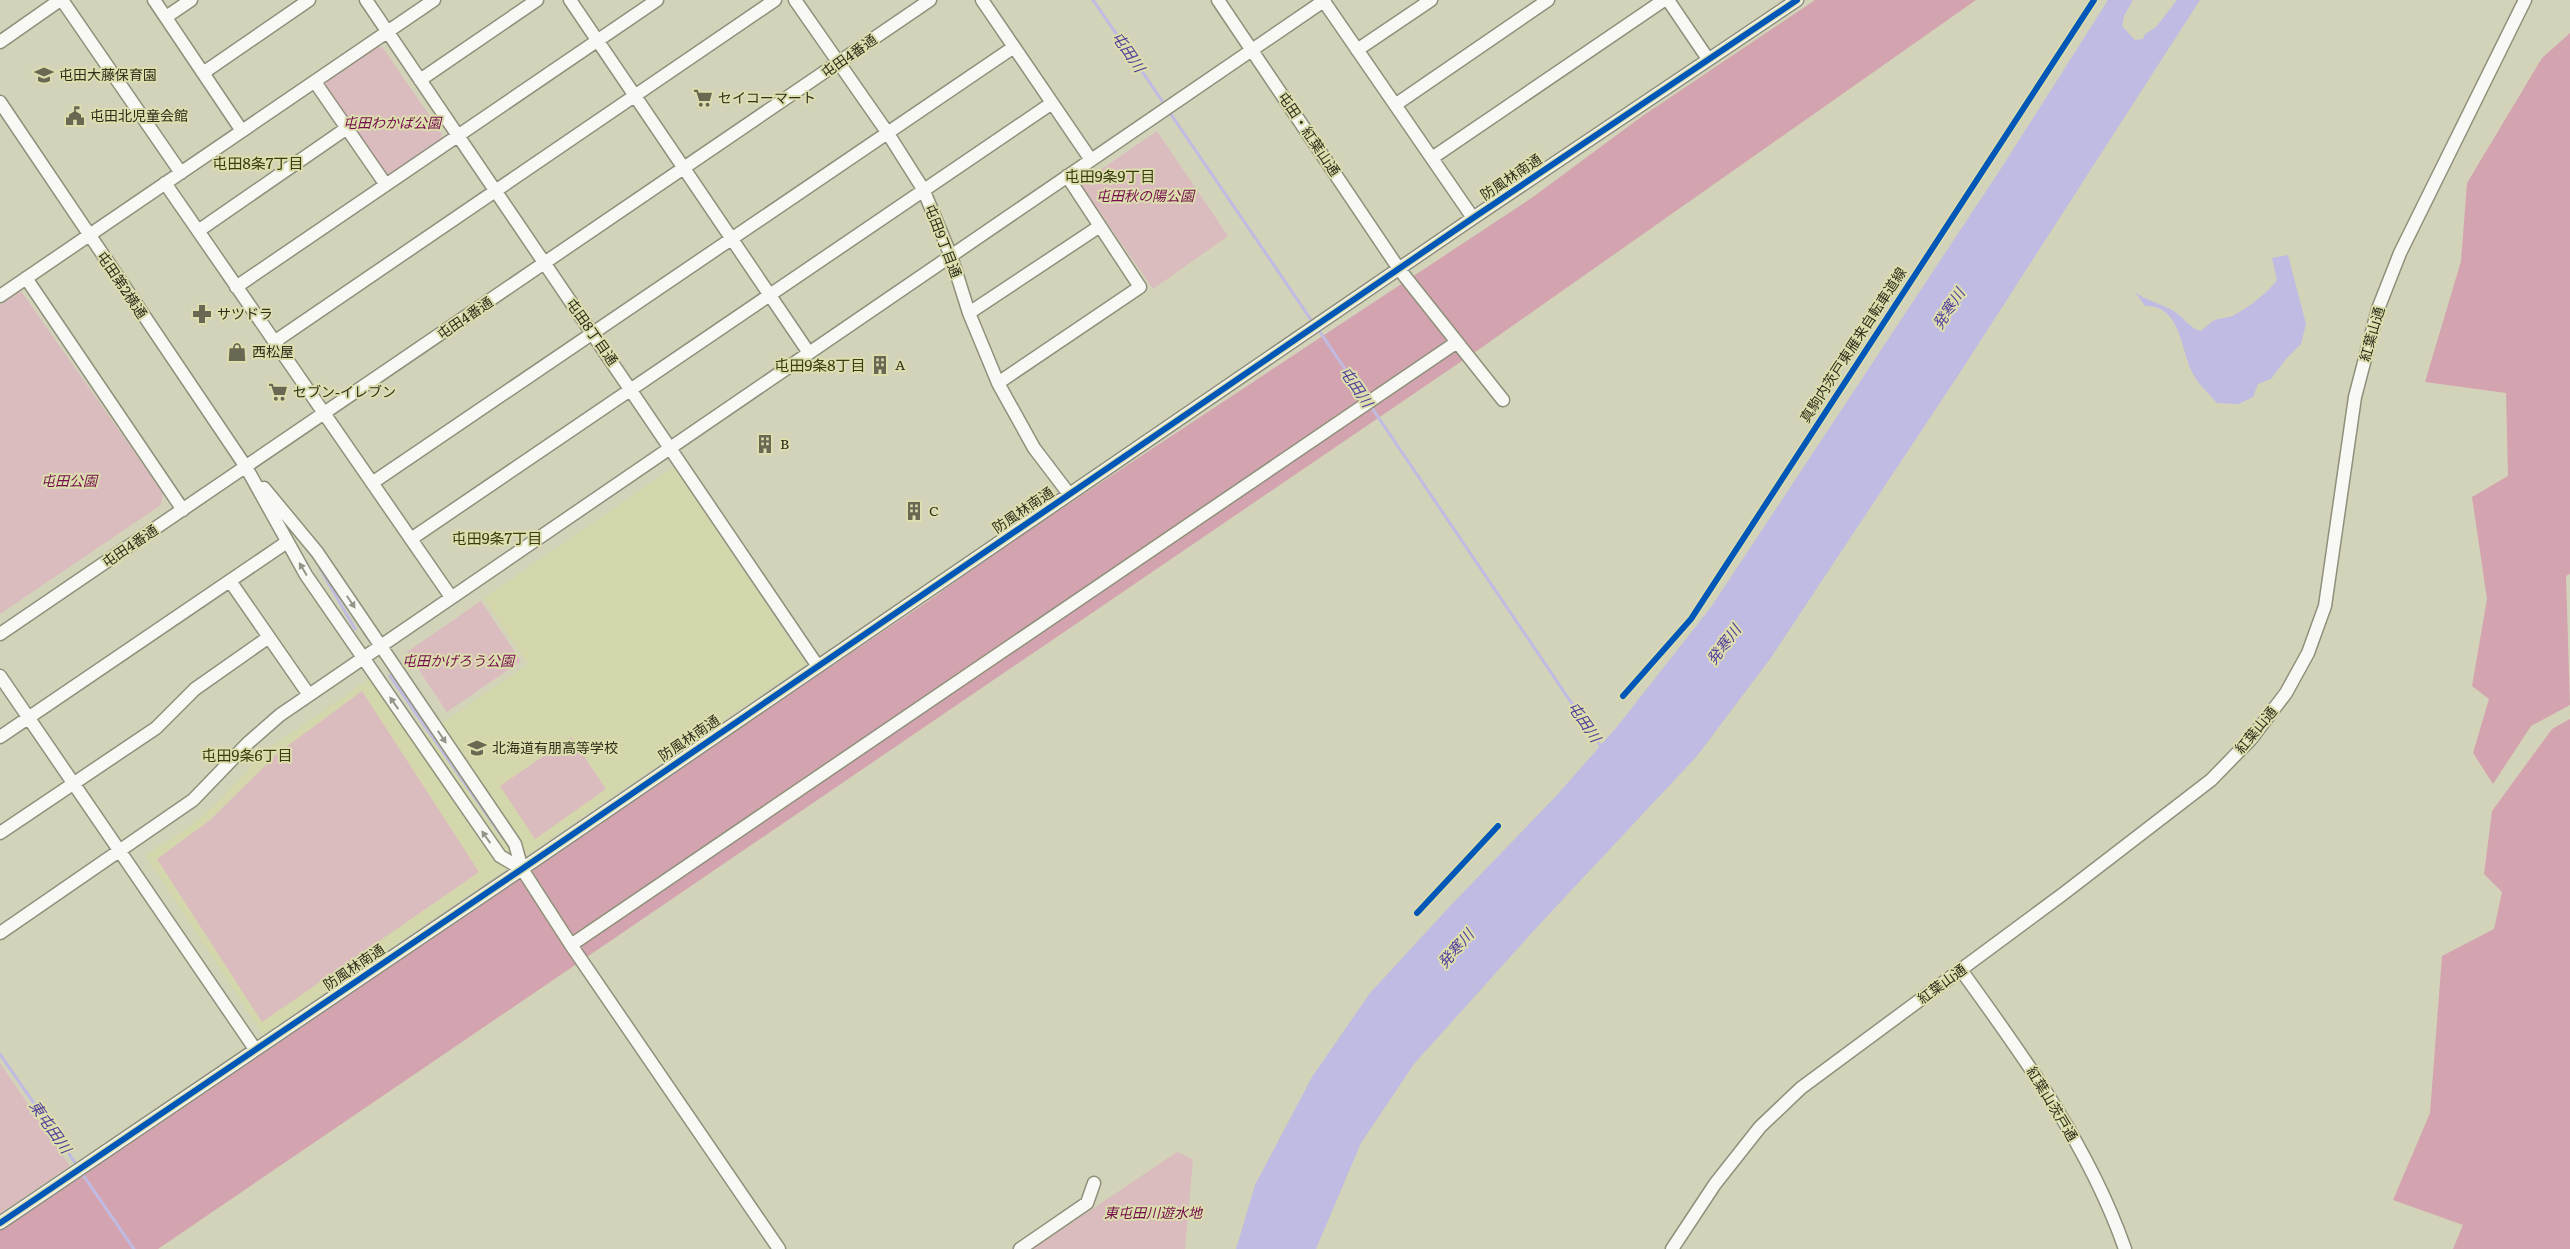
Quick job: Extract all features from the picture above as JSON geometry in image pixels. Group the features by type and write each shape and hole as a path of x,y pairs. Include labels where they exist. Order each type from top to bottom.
{"street":[{"path":"0,42 61,0 181,173"},
{"path":"154,0 242,131"},
{"path":"166,17 191,0"},
{"path":"203,73 309,0"},
{"name":"屯田8丁目通","path":"366,0 817,665"},
{"path":"0,296 434,0"},
{"path":"420,80 537,0"},
{"path":"570,0 809,353"},
{"path":"236,286 657,0"},
{"path":"274,342 775,0"},
{"name":"屯田9丁目通","path":"795,0 887,132 923,190 951,256 969,313 998,384 1034,448 1068,494"},
{"name":"屯田4番通","path":"0,634 930,0"},
{"path":"982,0 1091,160"},
{"name":"屯田・紅葉山通","path":"1218,0 1399,269 1503,400"},
{"path":"0,934 193,800 248,743 280,715 1324,0 1473,218"},
{"path":"1357,50 1431,0"},
{"path":"1395,105 1548,0"},
{"path":"1432,158 1664,0"},
{"path":"1668,0 1708,59"},
{"name":"防風林南通","path":"0,1223 522,869 1305,332 1797,0"},
{"name":"紅葉山通","path":"1672,1249 1715,1184 1760,1127 1794,1095 2211,780 2251,739 2286,693 2308,653 2325,606 2355,397 2378,309 2400,253 2525,0"},
{"path":"372,483 1014,47"},
{"path":"315,82 386,185"},
{"name":"屯田第2横通","path":"0,102 246,467"},
{"path":"411,539 1052,103"},
{"path":"198,231 347,128"},
{"path":"998,384 1140,287 1067,176"},
{"path":"165,184 451,597"},
{"path":"969,313 1100,226"},
{"path":"26,278 183,510"},
{"path":"571,945 1457,342"},
{"path":"246,467 306,575 362,658 500,856 522,869"},
{"path":"246,467 317,552 515,844 522,869 571,945 779,1249"},
{"path":"0,738 287,542"},
{"path":"230,581 309,695"},
{"path":"0,834 156,728 195,689 269,637"},
{"path":"0,676 255,1049"},
{"name":"紅葉山茨戸通","path":"1961,970 2016,1046 2063,1118 2102,1195 2125,1249"},
{"path":"1020,1249 1088,1203 1094,1183"}],"shaded area":[{"path":"1815,0 1976,0 1481,348 158,1249 0,1249 0,1230 500,887 930,600 993,554 1533,197 1641,117"},
{"path":"2570,33 2570,574 2566,576 2570,705 2531,726 2493,784 2473,753 2489,699 2472,686 2487,599 2472,497 2508,476 2506,393 2425,382 2461,261 2467,183 2542,58"},
{"name":"北海道有朋高等学校","path":"674,467 806,664 263,1035 145,855 188,828 219,801 264,752 369,679 413,743 528,664 484,598"},
{"path":"2570,719 2570,1249 2453,1249 2463,1225 2393,1200 2430,1113 2442,956 2494,929 2502,892 2484,874 2492,811 2552,729"}],"green space":[{"name":"屯田わかば公園","path":"376,46 383,48 442,134 440,140 390,174 385,173 326,86 327,79"},
{"name":"屯田秋の陽公園","path":"1157,131 1228,236 1153,289 1080,184"},
{"name":"屯田公園","path":"21,291 163,493 161,505 0,614 0,305"},
{"name":"屯田かげろう公園","path":"481,601 521,661 447,712 407,652"},
{"path":"362,691 479,872 262,1022 157,859 209,821 278,753"},
{"path":"571,737 606,789 535,839 500,786"},
{"path":"0,1063 70,1166 0,1214"},
{"name":"東屯田川遊水地","path":"1177,1152 1193,1159 1185,1249 1033,1249"}],"water":[{"name":"発寒川","path":"2108,0 2133,0 2124,16 2122,26 2135,40 2143,39 2145,34 2156,27 2177,0 2200,0 1961,371 1770,659 1697,756 1538,926 1414,1064 1361,1143 1316,1249 1236,1249 1255,1185 1312,1077 1370,993 1451,905 1556,796 1616,728 1711,607 2000,170"},
{"path":"2288,255 2306,324 2301,344 2286,359 2271,379 2258,384 2253,397 2239,404 2217,403 2193,374 2172,319 2156,307 2145,306 2135,292 2172,310 2201,331 2215,320 2232,316 2263,295 2277,280 2272,258"}],"waterway":[{"name":"屯田川","path":"1093,0 1165,105"},
{"name":"屯田川","path":"1168,110 1314,324"},
{"name":"屯田川","path":"1318,329 1366,400"},
{"name":"屯田川","path":"1370,405 1602,748"},
{"path":"320,568 355,629"},
{"path":"390,676 503,838"},
{"name":"東屯田川","path":"0,1054 78,1167"},
{"name":"東屯田川","path":"81,1172 134,1249"}],"cycle path":[{"path":"0,1223 522,869 1473,218 1797,0"},
{"name":"真駒内茨戸東雁来自転車道線","path":"1623,696 1691,619 2094,0"},
{"path":"1417,913 1498,826"}],"place":[{"name":"屯田大藤保育園","path":"44,75"},
{"name":"セイコーマート","path":"703,98"},
{"name":"屯田北児童会館","path":"75,116"},
{"name":"サツドラ","path":"202,314"},
{"name":"西松屋","path":"237,352"},
{"name":"A","path":"880,365"},
{"name":"セブン-イレブン","path":"278,392"},
{"name":"B","path":"765,444"},
{"name":"C","path":"914,511"},
{"name":"北海道有朋高等学校","path":"477,748"}],"district":[{"name":"屯田8条7丁目","path":"258,164"},
{"name":"屯田9条9丁目","path":"1110,177"},
{"name":"屯田9条8丁目","path":"820,366"},
{"name":"屯田9条7丁目","path":"497,539"},
{"name":"屯田9条6丁目","path":"247,756"}]}
